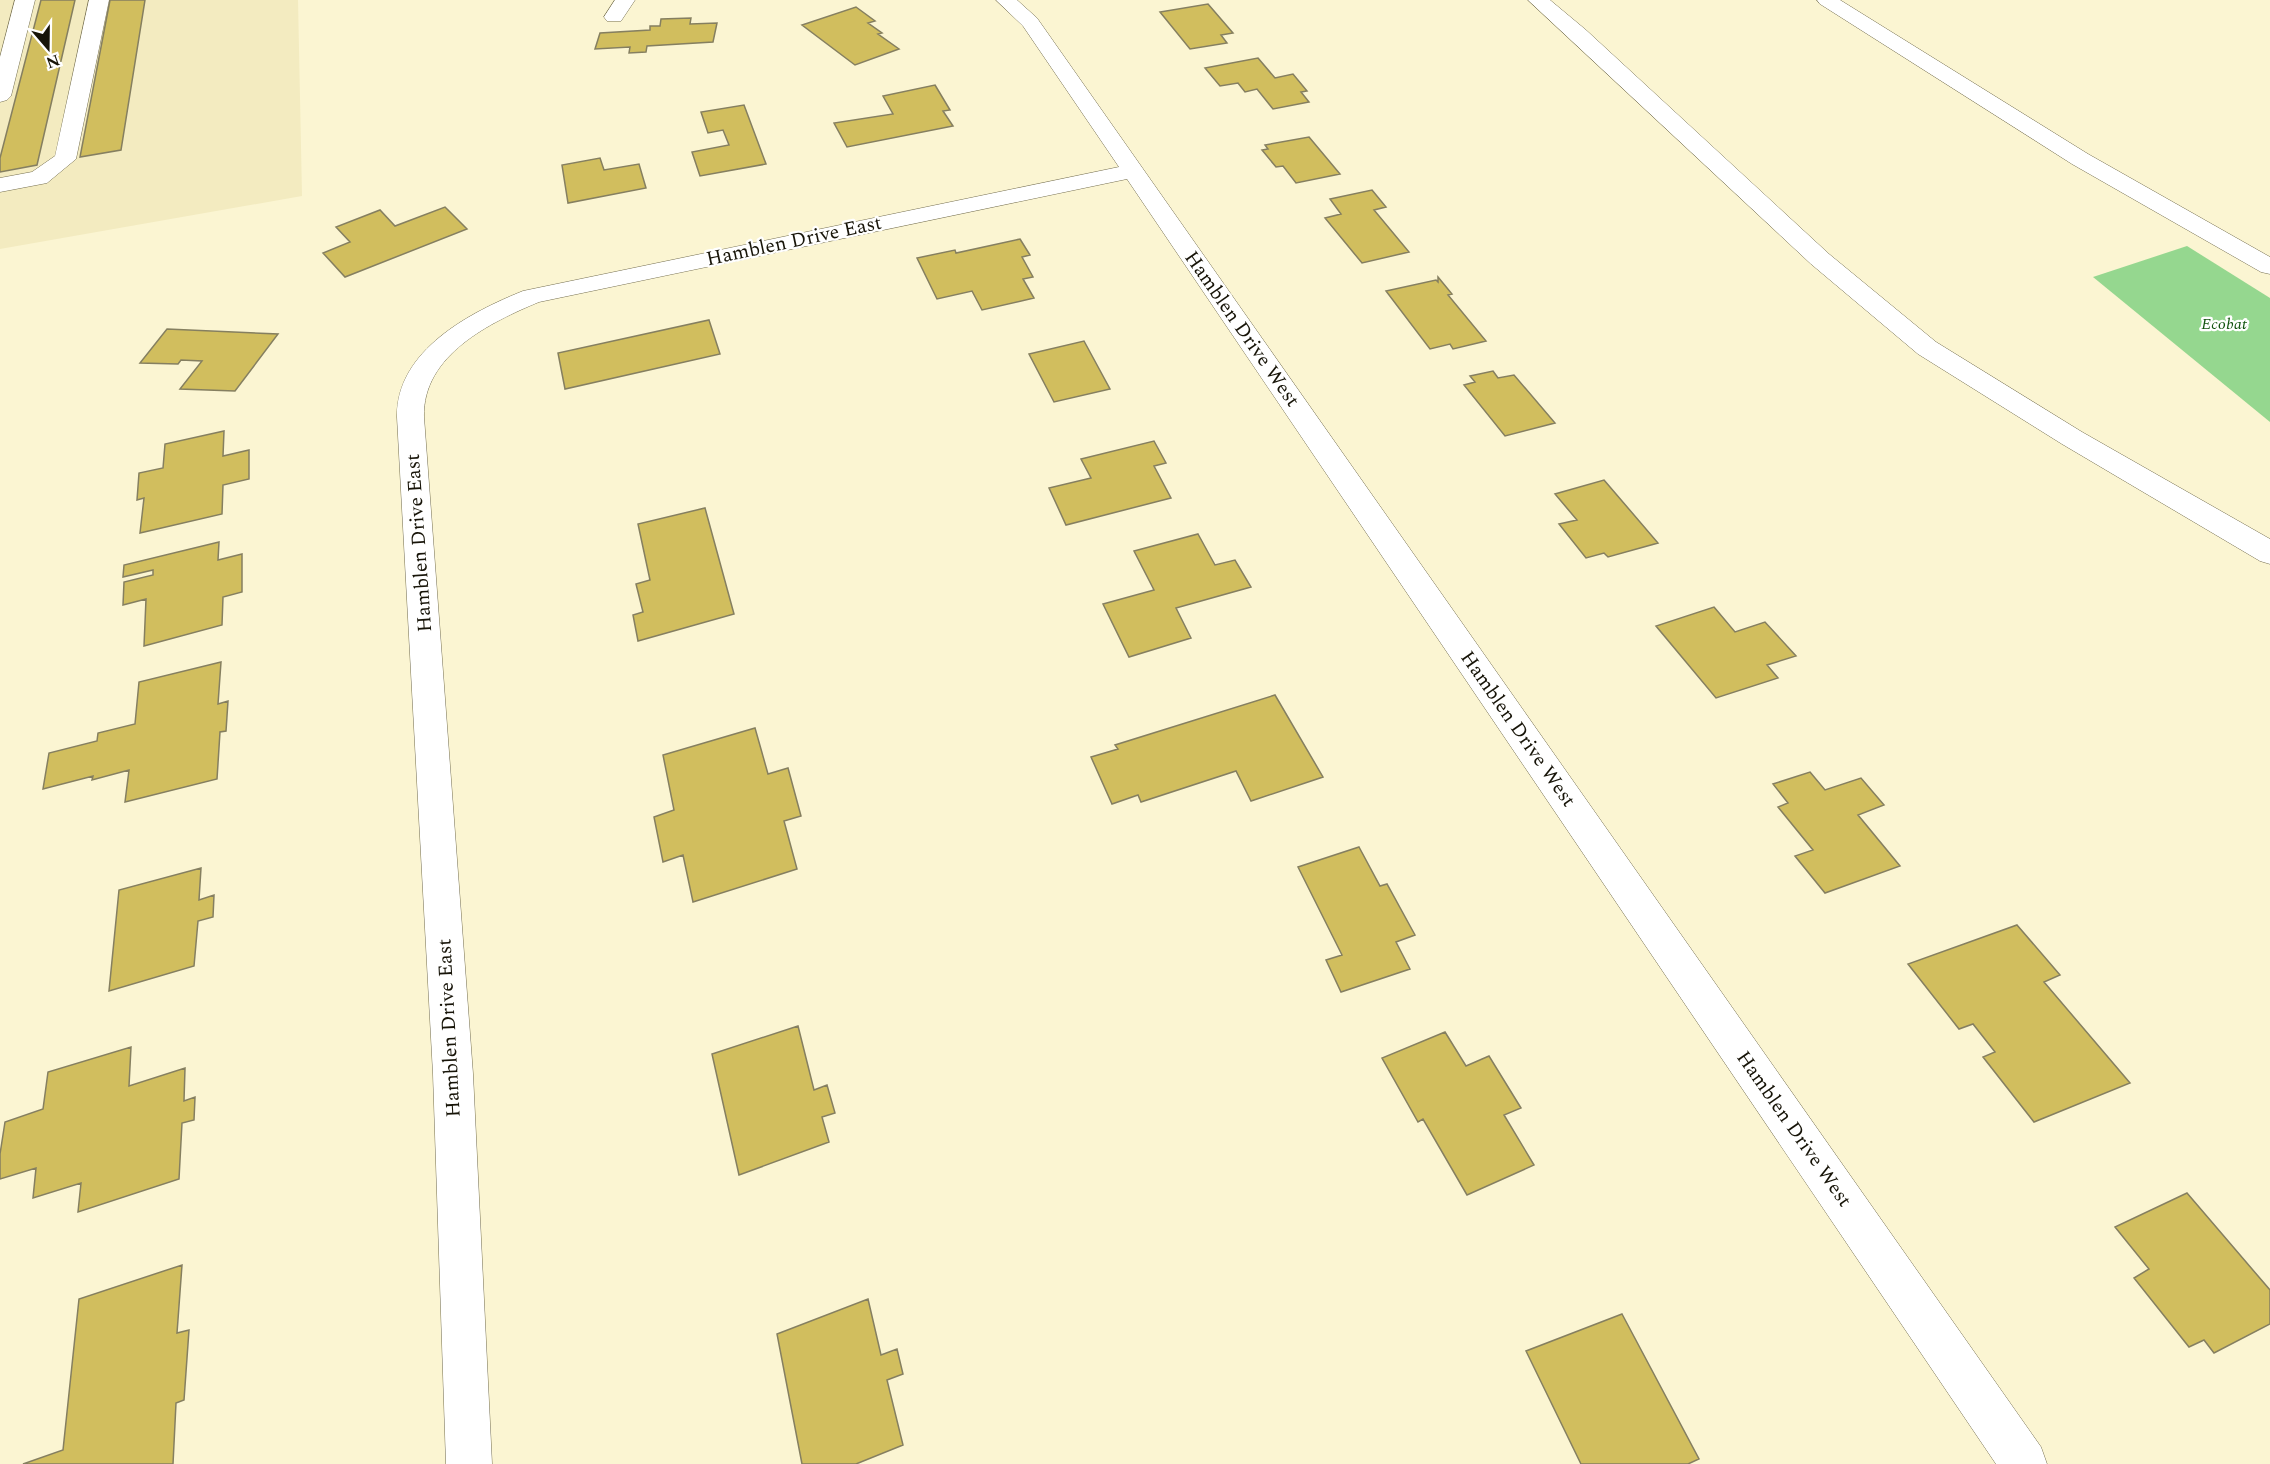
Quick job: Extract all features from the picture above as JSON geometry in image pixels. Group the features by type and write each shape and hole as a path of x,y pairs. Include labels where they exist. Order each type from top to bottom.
{"street":[{"path":"0,96 25,0"},
{"path":"0,185 39,178 65,159 99,0"},
{"path":"614,17 625,0"},
{"name":"Hamblen Drive West","path":"1006,0 1030,22 2024,1464"},
{"path":"1538,0 1579,34 1820,259 1927,348 2072,438 2270,554"},
{"path":"1827,0 2080,159 2270,267"},
{"name":"Hamblen Drive East","path":"469,1464 453,1074 412,438 411,407 420,381 438,354 450,342 479,321 532,296 1133,171"}],"shaded area":[{"path":"0,0 298,0 302,196 0,249"}],"green space":[{"name":"Ecobat","path":"2187,246 2270,298 2270,422 2093,277"}],"building":[{"path":"41,0 75,0 37,165 0,172 0,158"},
{"path":"110,0 145,0 121,150 80,157"},
{"path":"1208,4 1233,33 1221,35 1227,43 1190,49 1160,12"},
{"path":"856,7 875,21 868,23 882,33 878,34 899,49 855,65 802,25"},
{"path":"691,18 690,24 717,23 713,42 647,46 646,52 629,53 630,47 595,49 600,33 650,30 650,26 660,26 661,19"},
{"path":"1258,58 1275,78 1293,74 1307,91 1301,92 1309,102 1273,109 1257,89 1245,92 1238,83 1220,86 1205,68"},
{"path":"935,85 950,110 943,111 953,126 847,147 834,123 893,114 883,96"},
{"path":"744,105 766,164 700,176 692,152 729,145 723,130 708,133 701,112"},
{"path":"1309,137 1340,174 1296,183 1283,166 1276,167 1262,150 1268,149 1265,145"},
{"path":"600,158 604,170 639,164 646,188 568,203 562,165"},
{"path":"1372,190 1386,207 1374,210 1409,252 1362,263 1325,218 1341,214 1330,199"},
{"path":"445,207 467,229 345,277 323,253 350,242 336,227 380,210 395,226"},
{"path":"1020,239 1030,255 1022,257 1033,277 1023,279 1034,298 982,310 972,291 937,299 917,258 955,250 956,253"},
{"path":"1438,277 1452,294 1448,295 1486,341 1453,349 1450,344 1430,349 1386,291 1436,280 1438,282"},
{"path":"709,320 720,354 565,389 558,353"},
{"path":"167,329 278,334 235,391 180,389 202,361 181,360 178,364 140,363"},
{"path":"1084,341 1110,389 1054,402 1029,354"},
{"path":"1493,371 1498,378 1514,375 1555,423 1505,436 1464,385 1475,382 1470,376"},
{"path":"224,431 223,456 249,450 249,479 223,485 222,514 140,533 144,498 137,500 139,473 163,468 165,444"},
{"path":"1154,441 1166,463 1154,466 1171,498 1066,525 1049,488 1091,478 1081,459"},
{"path":"1604,480 1658,543 1608,557 1604,553 1586,558 1559,524 1577,520 1555,494"},
{"path":"705,508 734,614 638,641 633,615 643,612 636,584 650,580 638,524"},
{"path":"1198,534 1215,565 1235,560 1251,587 1176,608 1191,638 1129,657 1103,604 1154,590 1134,551"},
{"path":"219,542 218,560 242,554 242,592 223,597 222,625 144,646 146,599 123,605 124,582 153,575 153,570 123,577 124,565"},
{"path":"1714,607 1735,632 1765,622 1796,656 1767,665 1778,678 1716,698 1656,626"},
{"path":"221,662 218,704 228,701 226,731 220,732 217,779 125,802 129,770 92,780 93,776 43,789 49,753 97,741 98,733 135,724 139,682"},
{"path":"1275,695 1323,777 1251,801 1236,771 1141,802 1138,795 1112,804 1091,757 1118,749 1115,745"},
{"path":"755,728 768,774 788,768 801,816 784,821 797,869 693,902 683,855 663,862 654,817 674,810 663,755"},
{"path":"1810,772 1825,790 1861,778 1884,805 1858,815 1900,866 1825,893 1795,856 1813,850 1778,807 1788,803 1773,784"},
{"path":"1359,847 1380,886 1387,884 1415,935 1396,942 1410,969 1341,992 1326,960 1342,955 1298,867"},
{"path":"201,868 199,900 214,895 213,917 198,921 194,966 109,991 119,890"},
{"path":"2017,925 2060,975 2044,982 2130,1083 2034,1122 1983,1057 1995,1052 1973,1024 1959,1029 1908,964"},
{"path":"798,1026 814,1090 827,1085 835,1113 822,1117 829,1142 739,1175 712,1054"},
{"path":"1445,1032 1466,1066 1489,1056 1521,1108 1504,1115 1534,1165 1467,1195 1423,1119 1418,1122 1382,1058"},
{"path":"131,1047 129,1086 185,1068 184,1101 195,1097 194,1120 182,1123 179,1179 78,1212 81,1183 33,1198 36,1168 0,1179 0,1154 5,1122 43,1109 48,1072"},
{"path":"2187,1193 2270,1290 2270,1324 2214,1353 2204,1340 2189,1347 2134,1278 2149,1269 2115,1227"},
{"path":"182,1265 177,1333 189,1330 184,1400 176,1403 173,1464 23,1464 63,1450 79,1299"},
{"path":"868,1299 881,1355 897,1349 903,1374 887,1380 903,1445 856,1464 802,1464 777,1334"},
{"path":"1622,1314 1699,1459 1688,1464 1581,1464 1526,1351"}]}
